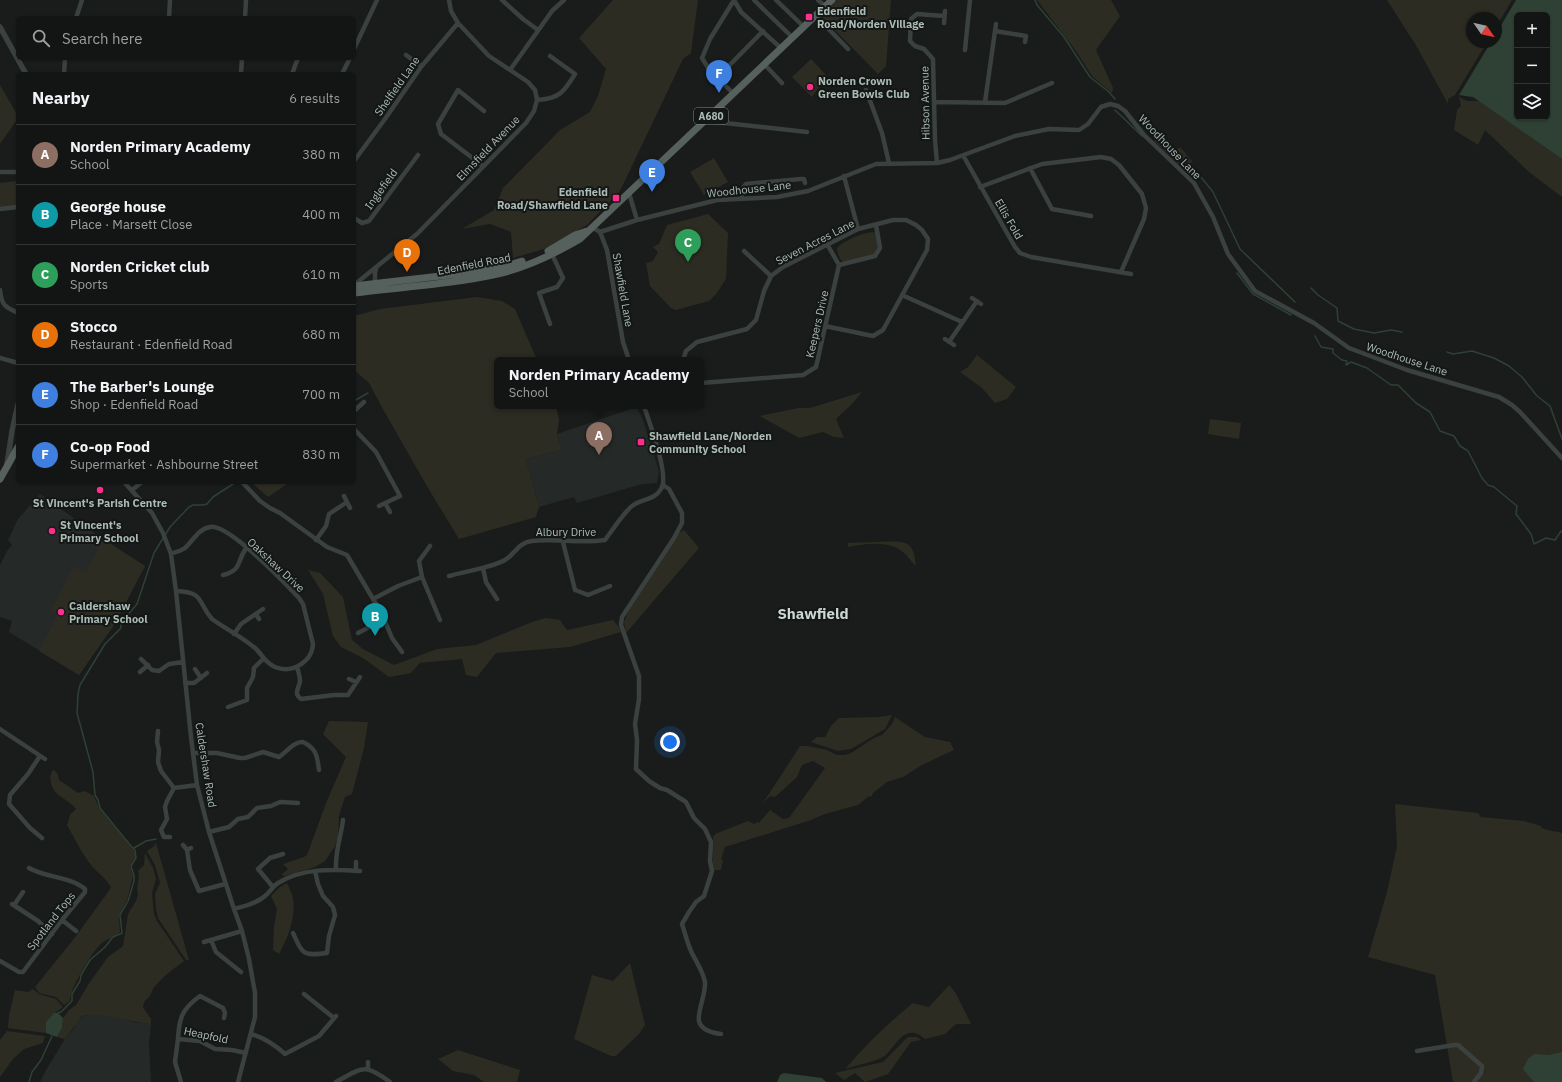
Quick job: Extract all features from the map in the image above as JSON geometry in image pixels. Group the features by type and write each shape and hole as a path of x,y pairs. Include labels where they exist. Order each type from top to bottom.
{"main road":[{"name":"Edenfield Road","path":"356,292 376,287 503,267 552,252 576,235 590,229 706,121 832,0"},
{"name":"Edenfield Road","path":"356,286 376,287"},
{"path":"0,479 16,450"}],"street":[{"path":"76,0 82,1 77,16"},
{"path":"169,16 170,0"},
{"path":"245,16 246,0"},
{"path":"356,45 376,0"},
{"path":"450,0 451,11 458,23 489,56 528,82 535,90 537,100 548,100 557,96 566,89 575,74 550,56"},
{"path":"502,0 538,30"},
{"path":"510,70 555,7 564,0"},
{"path":"734,0 740,12 782,49"},
{"path":"734,0 710,39 702,58 710,71 734,94"},
{"path":"754,0 793,38"},
{"path":"776,0 804,27"},
{"path":"818,0 825,6"},
{"path":"966,50 970,0"},
{"path":"944,23 945,11"},
{"name":"Hibson Avenue","path":"937,162 933,59 924,49 915,46 910,42 911,19 917,14 944,16"},
{"path":"816,16 848,49"},
{"name":"Shelfield Lane","path":"356,158 421,66 458,23"},
{"path":"985,102 996,24"},
{"path":"0,27 16,56"},
{"path":"717,78 763,31"},
{"path":"995,31 1026,36 1025,42"},
{"path":"406,55 421,66"},
{"path":"18,60 25,72"},
{"path":"64,72 65,60"},
{"path":"241,72 242,60"},
{"path":"293,72 297,60"},
{"path":"343,72 349,60"},
{"path":"765,65 782,83"},
{"path":"935,102 1005,103 1052,83"},
{"path":"483,166 441,134 438,124 458,90 484,111"},
{"path":"866,90 882,133 889,164"},
{"name":"Elmsfield Avenue","path":"356,284 417,234 526,123 534,112 537,100"},
{"name":"Woodhouse Lane","path":"600,232 637,220 717,200 776,197 808,191 876,164 937,162 964,156 1015,136 1049,129 1082,129 1102,107 1110,104 1118,106 1125,111 1144,135 1194,183 1213,217 1228,254 1255,291 1314,323 1348,348 1407,370 1505,400 1520,412 1562,458"},
{"path":"706,121 807,132"},
{"name":"Inglefield","path":"356,219 362,223 369,221 418,155"},
{"name":"Ellis Fold","path":"964,156 1014,247 1020,252 1031,257 1131,274"},
{"path":"980,187 1030,168 1056,162 1101,157 1111,159 1119,165 1142,194 1146,208 1144,219 1121,272"},
{"path":"1030,168 1052,209 1091,216"},
{"path":"0,172 16,172"},
{"path":"844,176 858,229"},
{"path":"742,199 741,190 746,184 801,179 804,179 805,183"},
{"path":"629,193 637,220"},
{"path":"0,210 16,208"},
{"path":"1085,215 1087,209"},
{"name":"Seven Acres Lane","path":"684,357 686,350 697,342 747,329 756,320 764,291 772,276 783,267 858,229 894,220 906,220 922,230 928,239 927,250 883,330 873,336 826,326"},
{"path":"827,244 839,266 875,256 880,248 876,225"},
{"path":"590,229 600,232"},
{"name":"Shawfield Lane","path":"600,232 607,250 623,342 628,357"},
{"path":"744,251 772,276"},
{"path":"550,324 539,293 557,286 563,278 552,252"},
{"path":"376,287 374,273 378,265"},
{"name":"Keepers Drive","path":"704,382 802,375 816,367 839,266"},
{"path":"0,290 1,301 4,306 16,312"},
{"path":"902,295 962,322"},
{"path":"949,342 977,301"},
{"path":"0,358 16,362"},
{"path":"356,410 361,409 364,402"},
{"path":"645,409 663,470 663,483 669,489 682,513 682,523 674,538 622,618 621,625 639,676 639,699 635,724 637,740 635,764 636,769 649,781 686,802 694,818 709,835 711,842 710,861 712,871 704,896 696,902 682,924 690,949 704,979 704,999 699,1020 701,1025 707,1030 721,1034"},
{"path":"7,464 16,414"},
{"path":"12,433 16,436"},
{"path":"356,434 376,452 400,496"},
{"name":"Albury Drive","path":"449,576 468,570 483,568 506,560 519,546 530,541 591,542 605,540 632,506 657,494 663,483"},
{"name":"Caldershaw Road","path":"126,484 152,513 163,533 171,554 193,753 198,785 209,832 242,932 255,993 255,1017 238,1082"},
{"path":"132,490 140,484"},
{"path":"244,484 260,501 280,513 316,540 327,547 347,555 384,619 392,638 402,652"},
{"path":"380,506 406,492"},
{"path":"344,496 350,508"},
{"path":"316,540 326,526 329,514 347,502"},
{"path":"385,503 390,512"},
{"name":"Oakshaw Drive","path":"171,554 184,549 201,530 211,526 222,530 247,548 300,598 303,604 313,644 313,650 305,662 297,667"},
{"path":"563,542 575,590 588,595 610,586"},
{"path":"430,546 419,561 422,578 440,620"},
{"path":"223,575 233,572 236,569 241,556 247,548"},
{"path":"483,568 486,582 497,599"},
{"path":"373,599 398,586 422,578"},
{"path":"176,591 189,591 194,594 202,602 207,614 212,619 255,648 263,659 277,668 284,669 297,667 300,681 296,698 301,699 348,695 360,676"},
{"path":"234,634 241,624 263,609"},
{"path":"256,614 259,620"},
{"path":"358,632 384,619"},
{"path":"142,659 152,670 159,671 169,664 183,662"},
{"path":"247,700 247,688 253,677 254,668 263,659"},
{"path":"140,672 148,665"},
{"path":"195,669 201,678"},
{"path":"185,683 194,683 207,673"},
{"path":"349,679 356,682"},
{"path":"247,700 252,703"},
{"path":"228,707 247,700"},
{"path":"1,731 45,760"},
{"path":"158,731 158,762 161,771 174,788"},
{"path":"193,753 217,753 245,758 263,752 279,757 287,752 295,743 303,742 312,747 316,753 319,770"},
{"path":"40,756 28,774 10,795 9,804 30,828 42,838"},
{"path":"279,757 279,763"},
{"path":"174,788 198,785"},
{"path":"170,837 164,836 161,830 167,819 165,807 174,788"},
{"path":"209,832 229,827 238,819 248,817 257,808 271,806 280,802 298,803"},
{"path":"336,869 335,857 344,820"},
{"path":"183,845 189,849 190,870 199,893 225,884"},
{"path":"274,887 256,867 270,858 284,854"},
{"path":"234,909 256,902 265,896 277,883 295,876 315,871 336,869 358,871 356,862"},
{"name":"Spotland Tops","path":"0,961 19,972 23,972 85,892 85,889 77,884 36,872 29,868"},
{"path":"292,933 294,941 303,952 307,954 328,956 329,936 336,915 333,907 323,896 315,871"},
{"path":"23,892 13,905 38,921 52,934"},
{"path":"62,920 76,931"},
{"path":"204,942 242,932"},
{"path":"210,940 216,952 237,965 241,972"},
{"name":"Heapfold","path":"224,1018 227,1009 209,1001 200,994 181,1016 178,1039 200,1041 215,1049 246,1053"},
{"path":"251,1034 271,1041 283,1056 319,1036 335,1017 304,994"},
{"path":"178,1039 176,1062 181,1082"},
{"path":"1417,1051 1458,1045 1482,1066 1481,1073 1474,1082"},
{"path":"368,1062 368,1068"},
{"path":"336,1082 357,1071 368,1068 376,1072 383,1080 390,1082"}],"shaded area":[{"path":"613,0 698,0 691,53 683,59 620,191 587,225 544,249 513,258 511,232 490,224 462,229 494,210 503,188 560,130 590,112 598,96 606,69 579,38"},
{"path":"837,0 891,0 886,66 878,74 822,17"},
{"path":"1037,0 1111,0 1120,16 1096,50 1113,88 1112,93 1092,76 1076,51"},
{"path":"1387,0 1512,0 1502,17 1502,12 1466,12 1466,48 1483,48 1455,95 1448,99 1448,104 1417,47"},
{"path":"1516,0 1562,0 1562,159 1473,97 1459,95 1487,48 1502,48 1502,24"},
{"name":"Norden Crown Green Bowls Club","path":"811,59 827,76 812,97 792,77"},
{"path":"0,85 16,113 16,121 0,144"},
{"path":"1459,97 1467,101 1479,101 1562,159 1562,197 1529,172 1485,130 1478,145 1454,130 1457,110 1461,106"},
{"path":"1159,137 1173,153 1180,147 1192,161 1190,167 1185,171 1154,141"},
{"path":"714,158 728,182 704,195 690,172"},
{"path":"16,181 16,206 0,209 0,183"},
{"path":"708,214 728,233 726,279 717,293 709,301 676,310 671,308 650,286 646,263 653,261 658,252 653,247 659,244 667,225"},
{"path":"873,232 876,233 879,248 875,256 844,263 839,256 837,248 844,242 854,237"},
{"path":"477,297 502,301 515,309 536,357 494,357 494,409 557,409 559,420 557,434 562,450 526,459 539,507 536,517 459,539 428,488 369,383 356,372 356,315 380,309"},
{"path":"977,355 1016,387 1007,399 995,403 982,388 960,372 968,367"},
{"path":"862,392 836,419 844,438 834,437 823,432 799,438 760,416 798,408 810,408"},
{"path":"631,409 638,409 643,420 659,471 657,483 642,484 577,503 574,497 539,507 526,459 562,450 557,434"},
{"path":"1210,419 1241,423 1239,439 1208,434"},
{"path":"253,484 287,484 268,497"},
{"name":"Caldershaw Primary School","path":"40,494 103,539 145,566 114,625 79,675 9,632 12,621 0,617 0,565 7,551 12,545 8,540 18,519"},
{"path":"684,530 699,548 626,633 624,622 628,612 679,533"},
{"path":"103,539 145,566 114,625 79,675 39,651 58,614 51,610 73,567 86,572"},
{"path":"902,542 910,546 914,553 916,566 903,552 897,548 883,544 848,547 848,543"},
{"path":"308,570 320,573 343,597 352,640 363,649 394,665 437,649 476,645 532,622 546,618 560,620 567,630 613,620 621,632 570,647 496,653 477,677 466,675 462,659 420,663 411,673 389,677 363,658 341,647 333,636 323,594"},
{"path":"892,715 885,729 851,749 838,751 811,742 817,737 825,737 831,726 839,718 879,717"},
{"path":"895,717 925,737 950,742 954,750 922,765 903,777 887,782 873,793 871,797 869,796 858,805 825,814 811,820 725,847 721,859 723,860 721,870 713,870 713,837 715,834 748,821 754,824 757,822 759,823 770,810 783,819 789,818 825,768 813,761 802,765 797,777 775,797 770,796 763,803 800,746 827,750 837,755 845,755 882,735 892,724"},
{"path":"329,721 368,722 364,748 352,794 345,797 339,816 338,838 334,848 325,861 315,867 285,876 281,875 288,869 283,864 307,855 326,803 346,757 323,734"},
{"path":"53,770 57,773 59,780 78,793 85,791 94,796 99,808 135,852 135,858 130,866 133,876 127,900 119,917 120,932 98,947 77,979 70,1001 64,1005 56,997 39,993 35,987 73,940 111,887 88,861 67,825 70,815 76,809 53,788 50,778"},
{"path":"1395,804 1478,813 1481,817 1524,821 1541,826 1545,829 1562,833 1562,1082 1453,1082 1435,975 1368,957 1387,892 1397,846"},
{"path":"156,843 189,960 186,960 158,918 155,894 160,883 155,865 147,851"},
{"path":"145,853 153,868 156,879 152,893 154,914 157,921 184,961 158,982 149,997 144,1002 143,1007 151,1019 151,1024 109,1016 82,1016 65,1039 57,1037 62,1028 63,1018 69,1010 76,1005 108,957 123,946 128,914 136,901 138,894 138,871 144,865"},
{"path":"287,883 294,905 288,934 279,954 273,950 274,926 277,909 271,896 280,887"},
{"path":"630,963 645,1025 639,1034 616,1056 611,1056 574,1039 592,975 613,981"},
{"path":"949,985 955,992 971,1024 956,1024 945,1034 925,1039 917,1034 910,1033 900,1039 886,1055 881,1058 845,1069 878,1034 913,1003 929,1007"},
{"path":"33,989 39,994 56,999 63,1007 48,1020 46,1033 8,1028 9,1015 15,990 28,992"},
{"path":"54,1013 58,1013 63,1018 62,1028 57,1037 46,1033 46,1022"},
{"path":"96,1014 116,1016 133,1022 151,1024 149,1044 151,1082 40,1082 76,1023 83,1016"},
{"path":"7,1031 45,1036 43,1043 24,1049 13,1059 0,1077 0,1040"},
{"path":"908,1037 917,1037 921,1040 911,1042 888,1074 865,1082 855,1073 844,1080 835,1073 883,1062"},
{"path":"458,1050 520,1070 517,1082 484,1082 474,1075 453,1071 438,1059"},
{"path":"1562,1052 1562,1082 1534,1082 1523,1069 1528,1059 1534,1054 1549,1055"},
{"path":"784,1073 822,1078 826,1082 777,1082 780,1075"}],"waterway":[{"path":"1035,0 1037,5 1064,37 1090,77 1109,92 1115,99"},
{"path":"1115,110 1142,136"},
{"path":"1191,165 1213,192 1240,249 1295,302"},
{"path":"1237,273 1253,294 1291,315"},
{"path":"1311,288 1318,295 1337,308 1338,321 1354,329 1374,333 1391,330 1402,332"},
{"path":"1315,336 1321,347 1333,349 1333,353 1342,360 1347,361 1346,365 1351,362 1367,368 1391,385 1398,385 1416,403 1430,412 1440,431 1454,436 1460,446 1468,451 1482,478 1488,485 1494,487 1517,506 1516,514 1531,534 1534,544 1546,538 1555,540 1561,531 1562,532"},
{"path":"1447,352 1453,354 1472,351 1494,358 1509,366 1522,377 1537,396 1550,406 1562,439"},
{"path":"356,400 368,393"},
{"path":"58,1013 72,1001 72,994 90,960 105,947 113,937 122,933 120,915 128,901 134,881 131,866 136,858 135,850 100,808 95,795 93,772 77,713 80,685 105,644 121,628 121,623 137,604 154,553 170,527 189,507 193,505 207,504 213,497 233,484"},
{"path":"134,848 146,841 156,839"},
{"path":"29,1082 32,1072 41,1060 52,1036"}],"place":[{"name":"Edenfield Road/Norden Village","path":"809,17"},
{"name":"Norden Crown Green Bowls Club","path":"810,87"},
{"name":"Co-op Food","path":"719,93"},
{"name":"The Barber's Lounge","path":"652,192"},
{"name":"Edenfield Road/Shawfield Lane","path":"616,198"},
{"name":"Norden Cricket club","path":"688,262"},
{"name":"Stocco","path":"407,272"},
{"name":"Shawfield Lane/Norden Community School","path":"641,442"},
{"name":"Norden Primary Academy","path":"599,455"},
{"name":"St Vincent's Parish Centre","path":"100,490"},
{"name":"St Vincent's Primary School","path":"52,531"},
{"name":"Caldershaw Primary School","path":"61,612"},
{"name":"George house","path":"375,636"}],"district":[{"name":"Shawfield","path":"813,613"}]}
